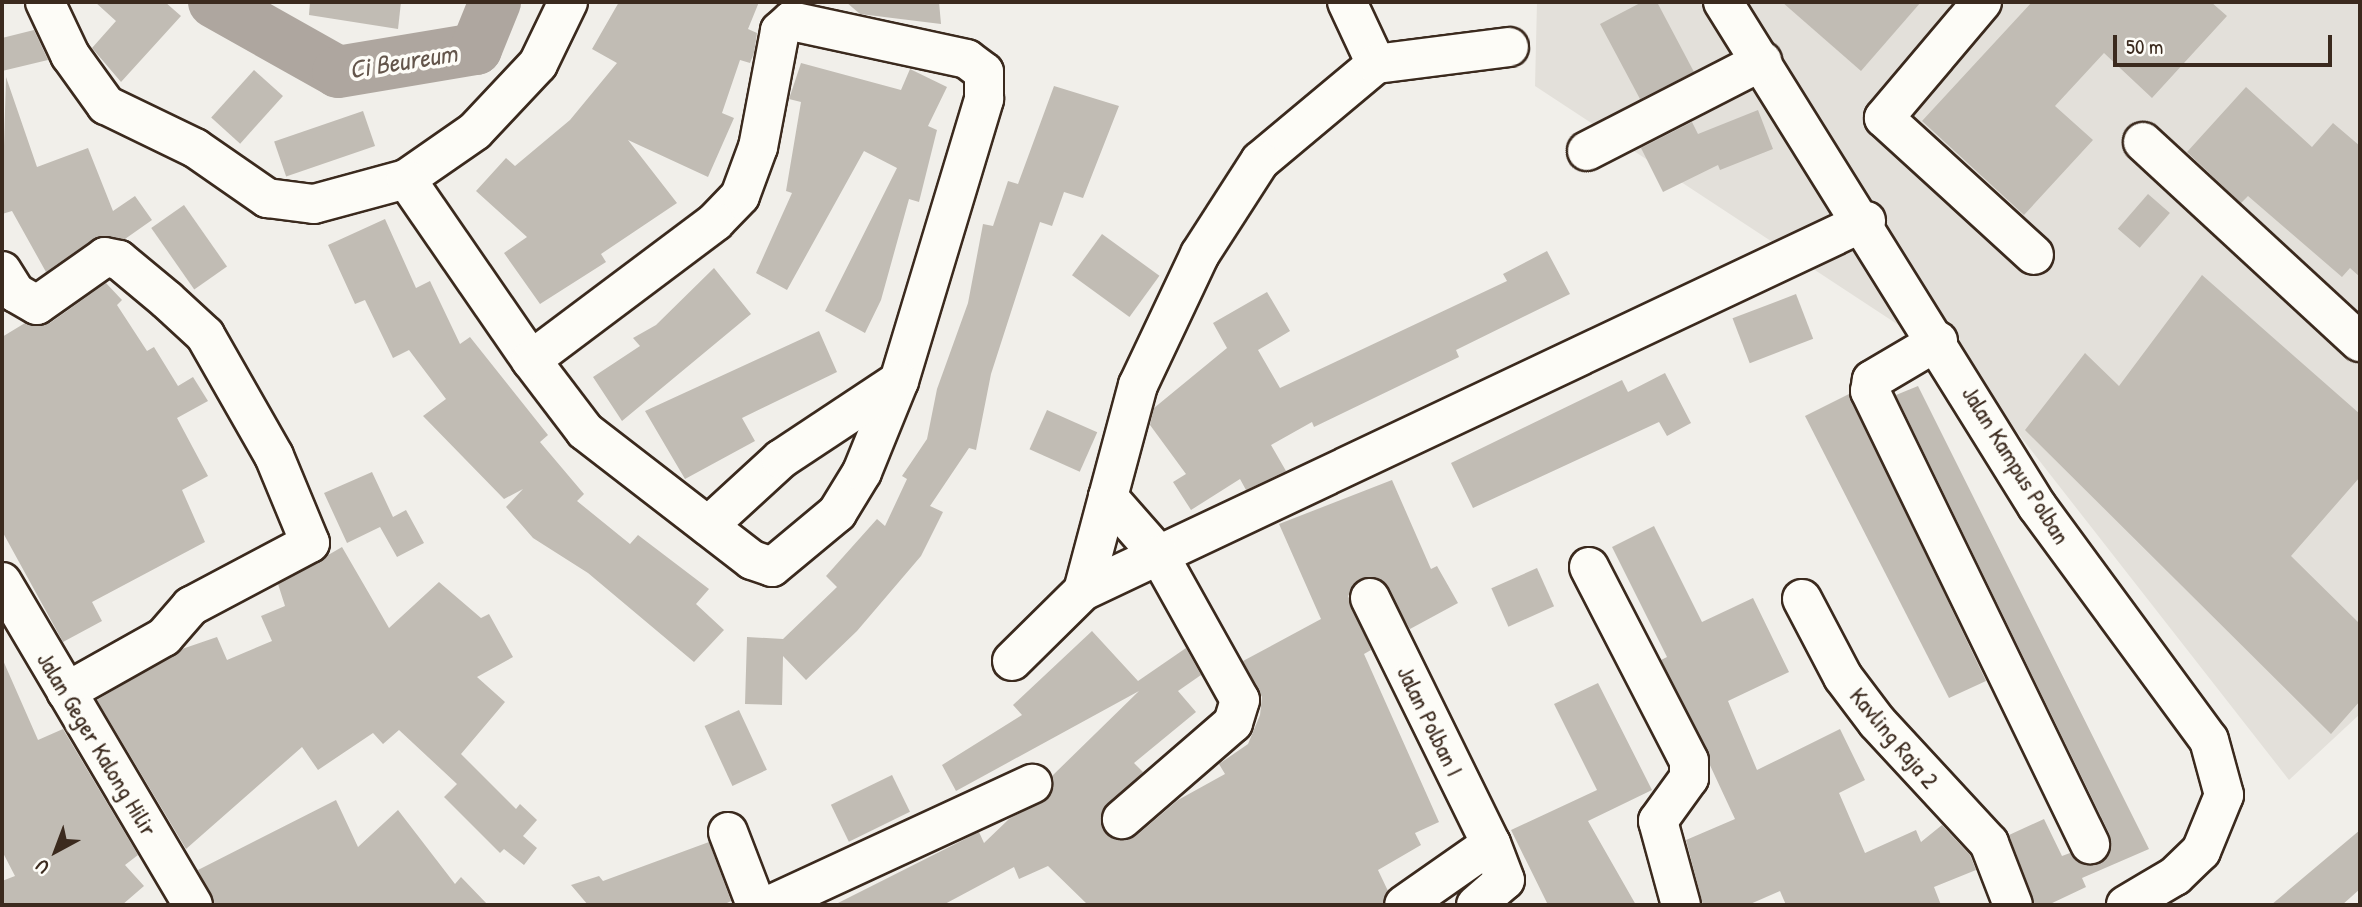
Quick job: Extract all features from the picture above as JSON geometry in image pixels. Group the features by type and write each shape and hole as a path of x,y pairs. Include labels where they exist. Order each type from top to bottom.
{"street":[{"path":"46,2 76,66 106,105 195,148 268,198 314,204 406,179 475,131 538,64 568,2"},
{"path":"1347,2 1376,64"},
{"name":"Jalan Kampus Polban","path":"1723,2 1866,221 2037,506 2209,740 2224,795 2201,851 2175,876 2126,905"},
{"path":"1982,2 1884,118 2034,256"},
{"path":"406,179 531,360 585,431 762,566 787,561 852,492 899,381 984,99 984,72 967,60 791,21 780,31 758,147 740,195 715,222 531,360"},
{"path":"1083,591 1138,385 1200,254 1260,161 1376,64 1509,47"},
{"path":"1587,151 1762,61"},
{"path":"2143,142 2360,342"},
{"path":"1012,661 1083,591 1866,221"},
{"path":"2,271 16,293 37,305 105,257 119,260 167,300 205,335 274,456 310,543 191,606 164,637 66,692"},
{"path":"1938,341 1872,380 1870,391 2090,844"},
{"path":"708,526 780,459 899,381"},
{"path":"1108,497 1158,555 1242,709 1122,818"},
{"path":"1589,567 1689,761 1689,778 1658,821 1681,905"},
{"name":"Jalan Geger Kalong Hilir","path":"2,582 193,905"},
{"name":"Jalan Polban I","path":"1370,598 1491,844 1505,880 1476,905"},
{"name":"Kavling Raja 2","path":"1802,599 1843,677 1877,722 1989,843 2013,905"},
{"path":"770,905 1032,784"},
{"path":"728,832 756,905"},
{"path":"1404,905 1491,844"}],"shaded area":[{"path":"1537,2 2360,2 2360,714 2289,780 1970,372 1535,86"}],"building":[{"path":"95,2 165,2 181,16 121,82 92,48 116,21"},
{"path":"310,2 401,2 398,29 309,15"},
{"path":"619,2 759,2 748,29 757,33 754,53 750,63 740,60 722,113 734,118 708,177 628,140 677,203 601,254 606,262 540,304 504,253 527,237 476,191 506,158 515,166 570,120 617,63 592,49"},
{"path":"846,2 939,2 941,24 860,14"},
{"path":"1642,2 1657,2 1694,72 1640,99 1600,24"},
{"path":"1782,2 1921,2 1861,71"},
{"path":"2032,2 2211,2 2227,16 2152,98 2104,53 2055,106 2093,140 2024,215 1922,121"},
{"path":"34,30 48,60 2,71 2,38"},
{"path":"801,63 901,90 910,69 947,87 928,126 937,130 919,202 909,199 881,300 865,333 825,311 897,168 864,151 787,290 756,273 792,193 786,191 801,102 789,99"},
{"path":"254,70 283,96 240,144 211,118"},
{"path":"6,77 37,167 88,148 113,211 135,196 152,220 125,239 93,239 46,272 12,211 2,214"},
{"path":"1054,86 1119,106 1083,198 1064,192 1052,226 1040,222 991,374 976,450 969,448 930,506 943,512 921,556 857,631 806,680 783,656 782,705 745,704 747,637 783,639 837,587 826,576 877,519 885,526 907,479 902,476 927,439 937,389 968,303 983,224 993,226 1008,181 1018,184"},
{"path":"2246,87 2312,147 2333,123 2360,146 2360,277 2350,268 2342,277 2248,196 2241,203 2187,152"},
{"path":"1758,110 1773,149 1720,170 1718,165 1663,192 1641,148 1692,122 1698,134"},
{"path":"363,111 375,146 286,177 274,142"},
{"path":"2148,194 2170,213 2140,248 2118,229"},
{"path":"184,205 227,266 194,289 151,228"},
{"path":"385,219 416,288 430,281 460,344 470,337 548,435 540,442 584,494 577,501 630,544 638,535 709,589 696,604 724,630 694,662 588,573 533,538 506,507 523,489 504,499 423,416 446,399 409,350 393,358 365,300 355,304 328,245"},
{"path":"1102,234 1159,276 1129,317 1072,275"},
{"path":"1547,251 1570,294 1456,350 1459,357 1314,427 1312,422 1271,445 1286,471 1246,490 1240,479 1191,510 1173,482 1186,474 1150,425 1154,408 1227,348 1213,323 1267,292 1290,331 1258,350 1280,388 1507,281 1503,274"},
{"path":"714,268 751,314 622,421 593,377 640,346 633,338 656,325"},
{"path":"2202,275 2360,414 2360,477 2291,556 2360,624 2360,701 2331,734 2025,430 2085,353 2119,386"},
{"path":"106,283 122,300 117,305 147,351 154,347 178,386 193,377 208,401 177,418 208,476 182,490 205,542 92,602 102,621 63,642 2,531 2,337 25,323 50,323"},
{"path":"1796,294 1813,339 1750,363 1733,318"},
{"path":"819,331 837,372 742,418 755,441 685,479 645,411"},
{"path":"1665,373 1691,423 1667,436 1659,422 1473,508 1451,463 1622,380 1628,392"},
{"path":"1918,386 2149,849 2082,878 2086,887 2048,905 2035,905 2009,835 2044,819 2062,856 2070,853 2089,866 2108,857 2110,835 1896,395"},
{"path":"1849,394 1986,681 1949,698 1805,416"},
{"path":"1047,410 1097,432 1080,472 1030,449"},
{"path":"372,472 393,517 406,510 424,543 397,557 380,527 347,543 324,493"},
{"path":"1392,480 1431,569 1437,566 1458,603 1410,629 1382,580 1360,579 1348,596 1371,650 1364,654 1439,822 1415,833 1421,845 1378,870 1388,891 1382,905 1088,905 1048,866 1019,879 1014,867 943,905 834,905 979,832 984,843 1009,819 1049,797 1052,776 1139,691 956,791 942,765 1022,715 1013,705 1092,631 1138,681 1186,648 1201,675 1178,691 1196,712 1134,763 1143,772 1102,811 1106,834 1116,840 1136,836 1178,800 1225,774 1219,764 1248,744 1260,715 1262,697 1243,661 1321,619 1279,524"},
{"path":"1654,526 1702,622 1753,598 1789,672 1728,701 1757,770 1840,729 1865,780 1839,793 1865,853 1916,830 1921,842 1942,825 1970,855 1976,870 1934,887 1941,905 1786,905 1780,891 1748,905 1703,905 1686,840 1735,819 1661,660 1667,657 1612,547"},
{"path":"342,547 389,628 439,582 481,618 489,614 513,657 477,677 505,702 461,754 516,809 520,804 537,820 523,836 537,848 524,865 504,849 500,853 444,797 457,784 399,730 383,744 373,733 318,770 302,747 186,849 97,700 182,649 217,637 227,660 272,641 261,616 285,606 278,584"},
{"path":"1537,568 1554,606 1508,627 1491,588"},
{"path":"2,658 38,740 63,729 138,855 125,865 144,886 122,905 2,905 2,881 15,876 2,851"},
{"path":"1598,683 1652,790 1588,821 1636,905 1548,905 1511,830 1597,790 1554,704"},
{"path":"739,710 767,770 732,786 705,726"},
{"path":"892,775 910,812 849,842 831,805"},
{"path":"336,800 358,847 398,810 455,884 461,877 488,905 215,905 198,870"},
{"path":"2360,830 2360,889 2342,905 2271,905"},
{"path":"709,842 731,901 723,905 588,905 571,885 599,876 603,881"}],"waterway":[{"name":"Ci Beureum","path":"214,2 338,72 476,49 495,2"}]}
